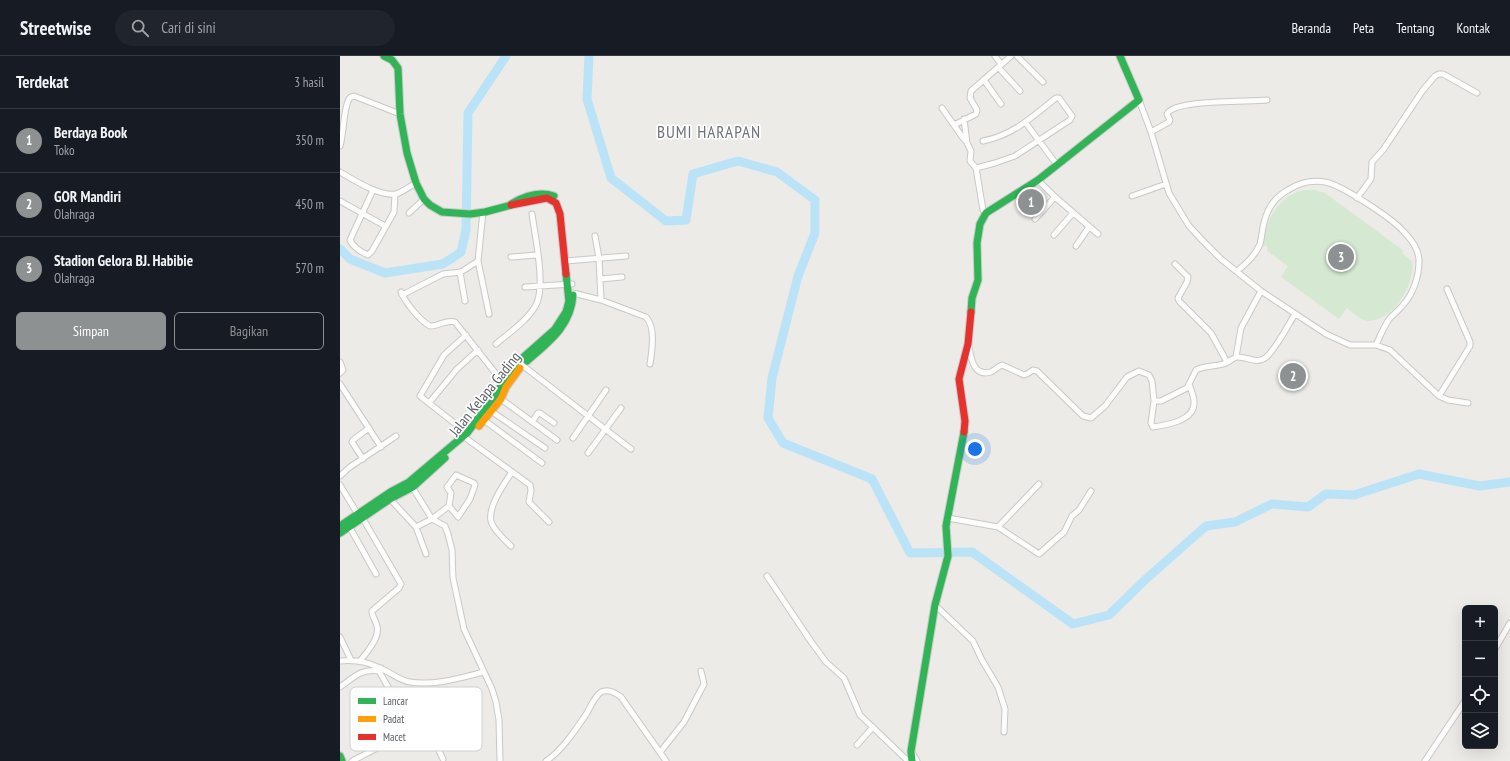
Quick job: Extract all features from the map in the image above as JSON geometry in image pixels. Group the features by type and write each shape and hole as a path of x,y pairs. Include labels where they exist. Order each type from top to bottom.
{"street":[{"path":"384,56 392,60 398,68 400,114 407,153 416,183 424,199 409,213"},
{"path":"995,56 1020,91"},
{"path":"954,125 977,112 970,98 971,91 1011,56"},
{"path":"1017,56 1043,82"},
{"path":"1120,56 1151,132 1172,200 1189,226 1208,247 1261,291 1326,334 1350,345 1376,345 1384,347 1394,354 1439,396 1448,400 1468,403"},
{"path":"1358,198 1371,179 1372,162 1423,90 1435,76 1443,74 1465,88 1477,93"},
{"path":"984,80 1001,104"},
{"path":"340,146 348,102 351,97 354,96 400,114"},
{"path":"976,168 1015,156 1072,118 1072,116 1059,98 1056,98 1013,131 998,138 983,141"},
{"path":"912,761 912,751 935,605 948,556 946,526 965,428 959,379 968,344 972,298 978,280 978,231 982,219 986,213 1038,180 1139,100"},
{"path":"1151,132 1169,122 1170,120 1167,114 1171,109 1216,101 1240,102 1267,100"},
{"path":"942,108 966,141 971,151 970,161 976,168 983,210 986,213"},
{"path":"964,119 966,141"},
{"path":"1025,122 1057,165"},
{"path":"340,172 373,190 395,194 416,183"},
{"path":"1038,180 1055,197 1098,234"},
{"path":"1237,271 1251,258 1257,249 1268,210 1279,196 1300,184 1318,181 1337,186 1358,198 1396,224 1404,231 1417,250 1419,260 1418,273 1414,287 1403,305 1385,325 1376,345"},
{"path":"1132,196 1166,184"},
{"path":"373,190 350,240 352,244 368,255 371,253 394,212 395,194"},
{"path":"1035,219 1055,197"},
{"name":"Jalan Kelapa Gading","path":"424,199 436,210 442,212 470,214 544,198 558,202 568,261 570,284 569,301 567,307 557,330 520,360 467,436"},
{"path":"340,201 385,226"},
{"path":"483,212 478,261 489,314"},
{"path":"1054,235 1073,213"},
{"path":"496,344 529,315 536,304 541,286 532,214"},
{"path":"1076,246 1089,227"},
{"path":"595,236 599,258 601,300"},
{"path":"511,257 537,255"},
{"path":"568,261 626,256"},
{"path":"478,261 460,272 443,274 401,294 428,325 436,326 446,321 453,321 458,324 504,384"},
{"path":"1175,264 1188,277 1187,282 1178,298 1179,301 1210,333 1226,362"},
{"path":"460,272 465,301"},
{"path":"600,279 622,277"},
{"path":"525,288 570,284"},
{"name":"Jalan Kelapa Gading","path":"411,484 484,420 501,400 504,384 557,330 570,314 574,302 570,284"},
{"path":"1439,396 1470,346 1470,342 1447,289"},
{"path":"1236,357 1241,328 1261,291"},
{"path":"573,293 601,300 641,314 648,319 652,331 650,364"},
{"path":"1154,401 1161,401 1187,388 1196,370 1226,362 1236,357 1258,360 1264,359 1270,353 1295,314"},
{"path":"466,335 444,355 420,396 530,486 531,490 528,498 529,502 549,522"},
{"path":"968,344 971,358 978,371 981,373 988,373 1002,366 1024,374 1027,374 1033,370 1037,371 1083,416 1087,418 1091,418 1105,406 1127,378 1139,371 1149,375 1153,386 1154,401 1151,423 1153,427 1165,425 1186,418 1191,413 1194,404 1189,384"},
{"path":"429,403 457,369 478,350"},
{"path":"340,362 343,370 340,373"},
{"path":"522,366 631,449"},
{"path":"340,384 381,447"},
{"path":"573,438 606,390"},
{"path":"501,400 557,440"},
{"path":"588,453 621,408"},
{"path":"491,411 545,448"},
{"path":"532,422 538,413 540,413 554,423"},
{"path":"484,420 542,463"},
{"path":"363,459 352,442 369,428"},
{"path":"340,476 350,467 396,436"},
{"path":"511,546 492,522 491,515 495,500 512,472"},
{"path":"416,527 432,519 450,506 451,493 447,486 455,476 458,475 474,483 475,485 473,492 458,517 450,506"},
{"path":"340,526 390,499 411,484"},
{"path":"340,533 360,515 392,491 411,484"},
{"path":"411,484 432,519 445,526 448,534 452,550 454,578 461,618 468,638 496,702 499,720 500,761"},
{"path":"998,527 1039,484"},
{"path":"340,485 360,515 401,584 399,588 372,611 372,615 378,630 372,644 360,660"},
{"path":"948,518 998,527 1039,554 1064,532 1072,516 1079,510 1091,491"},
{"path":"390,499 416,527 426,554"},
{"path":"349,526 376,574"},
{"path":"767,576 821,656 844,678 858,711 908,761"},
{"path":"935,605 975,644 982,660 998,687 1003,700 1005,709 1004,732"},
{"path":"1498,644 1510,623"},
{"path":"340,637 351,660"},
{"path":"340,661 360,660 409,682 427,683 449,680 484,672"},
{"path":"340,687 364,670 380,670"},
{"path":"380,670 389,687"},
{"path":"661,751 684,722 704,684 701,671"},
{"path":"546,761 556,754 563,746 582,721 597,696 601,692 606,691 612,691 622,697 661,751 666,761"},
{"path":"1425,761 1462,706"},
{"path":"857,745 873,727"},
{"path":"352,761 370,751"},
{"path":"439,751 443,759"},
{"path":"912,751 917,761"},
{"path":"340,756 342,761"}],"green space":[{"path":"1304,190 1315,190 1325,193 1404,251 1402,253 1412,261 1410,280 1406,290 1401,300 1386,315 1377,320 1368,321 1359,318 1347,308 1339,319 1281,277 1288,266 1267,251 1267,246 1263,246 1264,237 1274,211 1287,198"}],"waterway":[{"path":"340,249 350,259 385,273 443,264 461,252 466,230 468,113 506,56"},
{"path":"589,56 587,99 611,178 666,221 686,220 693,174 738,161 777,172 815,200 815,233 798,276 772,378 768,418 783,443 872,479 910,553 972,552 1073,624 1109,615 1146,579 1206,526 1235,522 1272,504 1308,507 1326,494 1354,495 1419,474 1480,486 1510,482"}],"traffic: fast":[{"path":"384,56 392,60 398,68 400,114 407,153 416,183 424,199 430,205 442,212 470,214 485,212 511,205"},
{"path":"971,312 972,298 978,280 977,243 980,224 986,213 1038,180 1139,100 1120,56"},
{"path":"511,204 537,194 554,196"},
{"path":"340,526 392,491 409,482 467,433 490,403 510,372 520,360 555,329 566,312 569,301 566,274"},
{"path":"527,361 558,332 568,316 573,295"},
{"path":"912,761 911,751 935,605 948,556 946,526 964,432"},
{"path":"340,533 390,499 413,487 445,458"},
{"path":"340,756 342,761"}],"traffic: slow":[{"path":"479,426 501,399 506,387 520,368"}],"traffic: jam":[{"path":"511,205 547,198 556,203 560,214 566,274"},
{"path":"964,432 965,421 959,379 968,344 971,312"}],"place":[{"name":"Berdaya Book","path":"1031,202"},
{"name":"Stadion Gelora BJ. Habibie","path":"1341,257"},
{"name":"GOR Mandiri","path":"1293,376"}],"district":[{"name":"BUMI HARAPAN","path":"709,132"}]}
